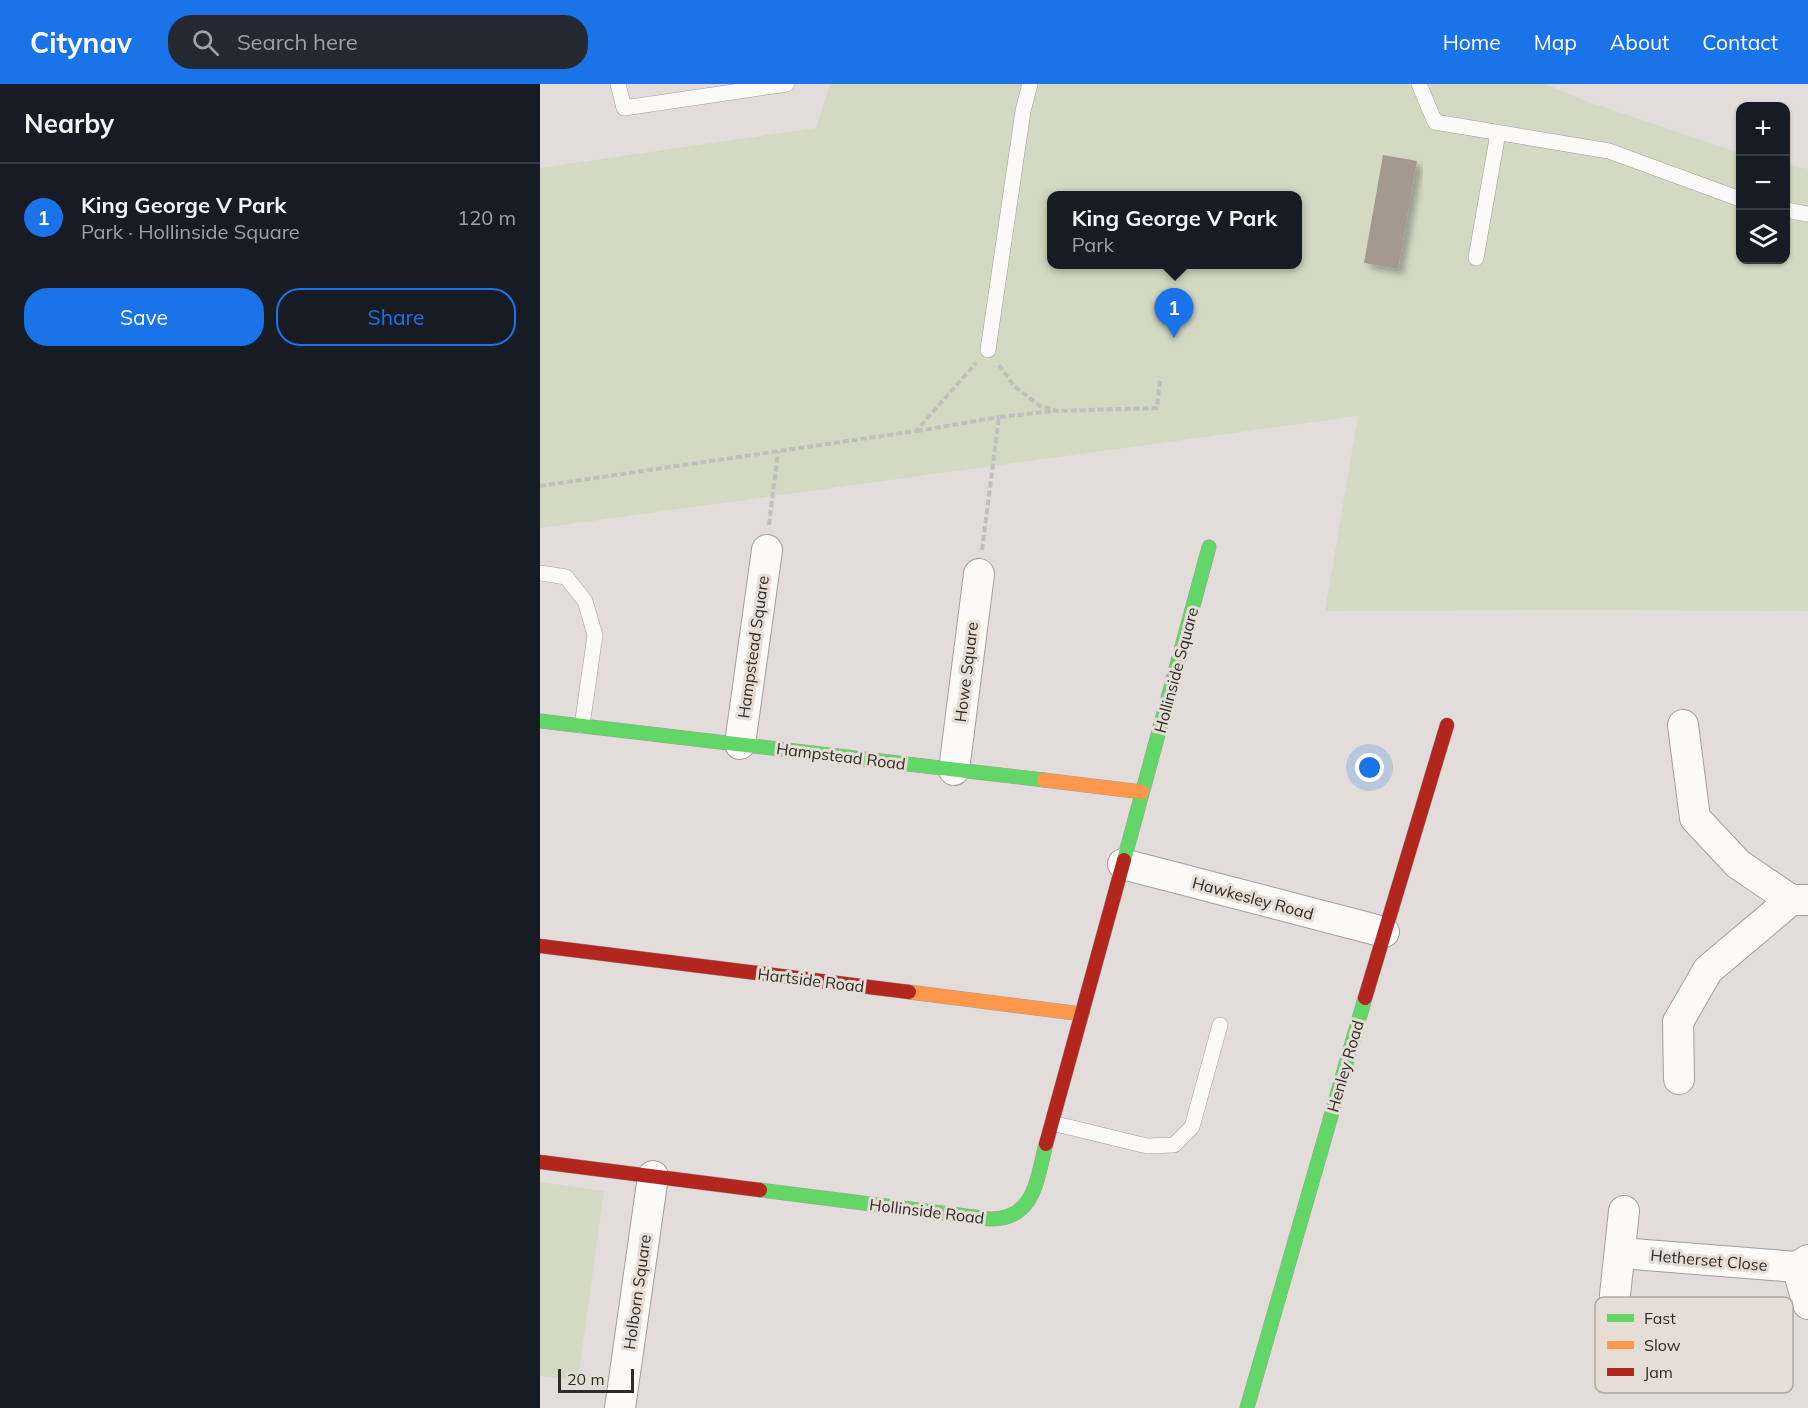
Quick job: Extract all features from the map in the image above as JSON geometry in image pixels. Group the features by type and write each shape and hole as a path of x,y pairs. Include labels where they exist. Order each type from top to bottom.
{"street":[{"name":"Hollinside Square","path":"1142,792 1209,547"},
{"name":"Hampstead Square","path":"740,744 766,550"},
{"name":"Howe Square","path":"954,770 979,574"},
{"name":"Hampstead Road","path":"540,720 1142,792"},
{"path":"1679,1080 1678,1022 1708,970 1799,900 1738,864 1695,818 1683,724"},
{"name":"Henley Road","path":"1246,1408 1383,932 1447,726"},
{"name":"Hollinside Road","path":"540,1162 999,1220 1017,1214 1030,1201 1142,792"},
{"name":"Hawkesley Road","path":"1123,864 1383,932"},
{"name":"Hartside Road","path":"540,946 1082,1014"},
{"name":"Holborn Square","path":"620,1408 653,1176"},
{"path":"1615,1295 1624,1211"},
{"name":"Hetherset Close","path":"1620,1253 1803,1264 1808,1304"}],"lane":[{"path":"618,84 624,108 788,84"},
{"path":"988,350 1023,111 1030,84"},
{"path":"1419,84 1435,122 1609,151 1736,198"},
{"path":"1476,258 1498,133"},
{"path":"1790,211 1808,214"},
{"path":"540,573 566,577 585,601 595,635 582,726"},
{"path":"1052,1123 1147,1146 1174,1144 1192,1127 1220,1025"}],"path":[{"path":"916,431 988,350 1014,386 1040,406 1057,411"},
{"path":"540,486 999,417 1057,411 1156,408 1160,377"},
{"path":"979,574 999,417"},
{"path":"766,550 778,451"}],"green space":[{"path":"830,84 1546,84 1583,100 1736,152 1736,264 1790,264 1790,165 1808,169 1808,611 1325,611 1358,416 540,528 540,168 816,128"},
{"path":"540,1182 604,1191 578,1380 540,1376"}],"building":[{"path":"1383,155 1417,161 1398,269 1364,263"}],"traffic: fast":[{"path":"1124,860 1209,547"},
{"path":"540,721 1044,780"},
{"path":"1247,1408 1365,998"},
{"path":"760,1190 990,1219 1005,1217 1025,1205 1032,1195 1046,1144"}],"traffic: slow":[{"path":"1044,780 1142,792"},
{"path":"909,992 1082,1014"}],"traffic: jam":[{"path":"1365,998 1447,725"},
{"path":"1046,1144 1124,860"},
{"path":"540,946 909,992"},
{"path":"540,1162 760,1190"}],"place":[{"name":"King George V Park","path":"1174,338"}]}
